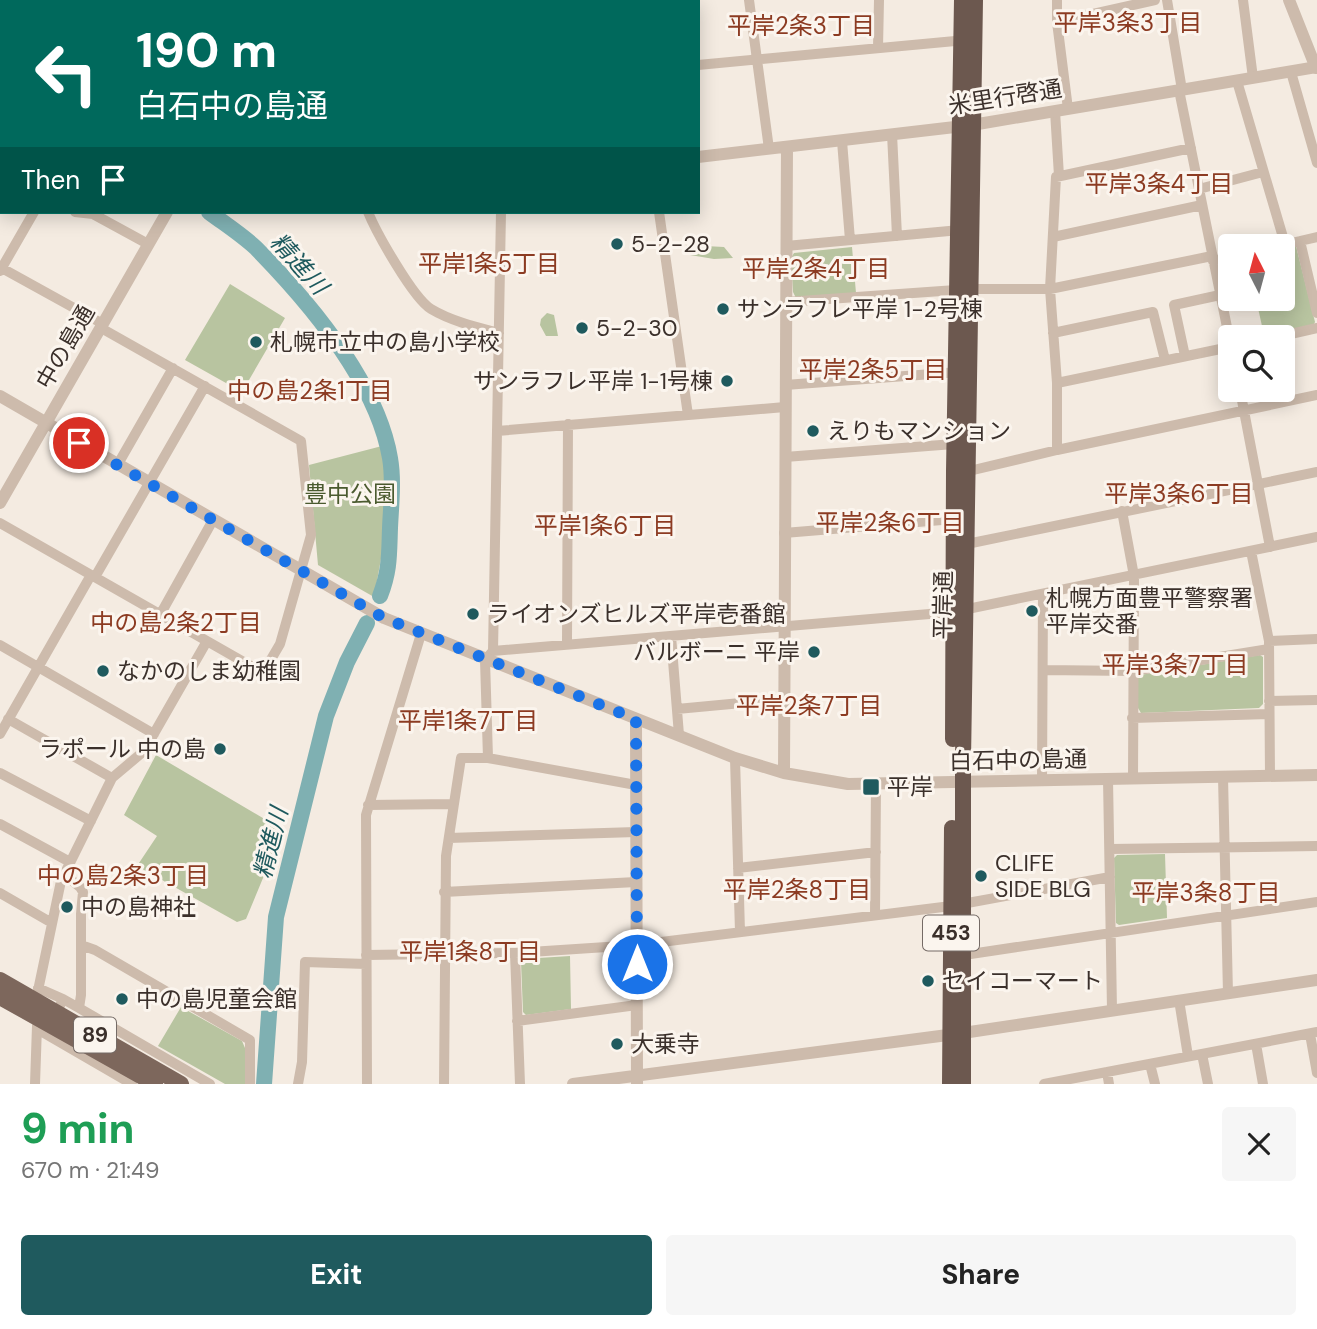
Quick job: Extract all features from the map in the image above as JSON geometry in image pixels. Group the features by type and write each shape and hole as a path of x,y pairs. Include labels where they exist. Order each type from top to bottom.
{"highway":[{"name":"平岸通","path":"962,0 968,40"},
{"name":"平岸通","path":"963,1084 957,1034 960,471 968,40 975,0"},
{"name":"平岸通","path":"960,545 954,519 960,471 954,444 962,372"},
{"name":"平岸通","path":"950,1084 964,955 958,904"}],"main road":[{"name":"89","path":"0,980 60,1006 181,1084"},
{"name":"89","path":"0,998 37,1024 155,1084"}],"street":[{"path":"749,0 769,149"},
{"path":"878,48 879,0"},
{"path":"1056,450 1057,383 1051,289 1052,237 1056,177 1059,176 1062,110 1057,0"},
{"path":"1057,22 1155,0"},
{"path":"1167,0 1180,90 1218,286"},
{"path":"1243,0 1253,78"},
{"path":"1289,0 1317,67"},
{"path":"700,65 968,40"},
{"name":"米里行啓通","path":"700,157 966,125 1317,67"},
{"path":"1291,72 1317,163"},
{"path":"1237,81 1282,234"},
{"path":"892,134 897,236"},
{"path":"842,141 850,240"},
{"path":"784,773 787,147"},
{"path":"1059,176 1191,148"},
{"path":"1199,189 1263,172"},
{"path":"1052,237 1202,205"},
{"path":"0,523 263,673 280,644 311,535 301,441 1,269 33,214"},
{"path":"93,214 148,244"},
{"name":"中の島通","path":"0,503 166,214"},
{"path":"369,214 413,289 429,308 466,324 499,334"},
{"path":"488,758 501,214"},
{"path":"659,214 688,415"},
{"path":"786,246 964,230"},
{"path":"1295,242 1317,237"},
{"path":"1300,241 1317,313"},
{"path":"786,302 963,289 1051,289 1218,258"},
{"path":"1185,356 1174,305 1218,295"},
{"path":"1053,333 1153,312 1165,360"},
{"path":"1295,333 1317,328"},
{"path":"1057,383 1218,347"},
{"path":"118,464 173,368"},
{"path":"785,385 962,372"},
{"path":"0,734 205,386"},
{"path":"960,471 1317,395"},
{"name":"白石中の島通","path":"0,396 384,618 421,634 489,655 636,719 735,758 784,773 848,784 1317,775"},
{"path":"1242,402 1270,547"},
{"path":"497,432 785,407"},
{"path":"567,644 568,424"},
{"path":"785,457 954,444"},
{"path":"960,545 1317,472"},
{"path":"1122,511 1133,576 1133,779"},
{"path":"784,533 954,519"},
{"path":"160,615 213,520"},
{"path":"489,655 567,644 959,611 1317,537"},
{"path":"1251,551 1269,645 1269,776"},
{"path":"1042,781 1043,594"},
{"path":"367,1084 366,815 421,634"},
{"path":"671,636 678,735"},
{"path":"1043,670 1133,671 1269,645 1317,639"},
{"path":"37,994 64,874 112,778 144,751 207,641"},
{"path":"0,645 154,734"},
{"path":"677,709 784,699"},
{"path":"1269,701 1317,701"},
{"path":"1132,718 1269,714"},
{"path":"8,719 112,778"},
{"path":"636,719 637,1080"},
{"path":"443,1084 444,892 453,804 461,758 488,758 636,785"},
{"path":"735,758 740,932"},
{"path":"0,773 91,821"},
{"path":"1223,777 1228,994"},
{"path":"1108,779 1112,1010"},
{"path":"875,915 876,784"},
{"path":"368,805 453,804"},
{"path":"0,824 71,862"},
{"path":"449,838 636,832"},
{"path":"1110,849 1317,846"},
{"path":"738,868 876,852"},
{"path":"64,874 82,889 79,1008"},
{"path":"298,1084 302,1062 305,962 637,945 958,904 1110,877"},
{"path":"444,892 636,882"},
{"path":"0,893 52,923"},
{"path":"964,955 1317,902"},
{"path":"81,945 95,950 250,1040 250,1084"},
{"path":"515,953 520,1084"},
{"path":"573,1084 637,1080 1317,980"},
{"path":"1179,1000 1188,1056"},
{"path":"517,1021 638,1005"},
{"path":"60,1006 79,1008 210,1084"},
{"path":"37,1024 112,1079 132,1084"},
{"path":"35,1084 37,1024"},
{"path":"1044,1084 1313,1033 1317,1073"},
{"path":"1256,1044 1263,1084"},
{"path":"1202,1054 1208,1084"},
{"path":"1150,1064 1155,1084"},
{"path":"1107,1072 1109,1084"}],"green space":[{"path":"686,245 724,247 733,258 714,259 690,255"},
{"path":"1295,246 1315,322 1313,326 1295,329 1295,325 1262,325 1259,312 1295,312"},
{"path":"852,247 856,293 796,298 793,292 791,258 794,253"},
{"path":"230,284 285,318 242,392 185,360"},
{"path":"547,313 554,315 558,336 546,336 540,325 541,319"},
{"name":"豊中公園","path":"382,446 389,490 387,526 374,597 318,565 309,465"},
{"path":"1260,655 1263,657 1263,704 1259,708 1141,713 1138,708 1140,675"},
{"path":"156,755 278,827 280,837 246,919 237,922 137,866 157,836 124,815"},
{"path":"1165,854 1167,918 1119,925 1116,923 1114,858 1117,855"},
{"path":"570,956 571,1009 526,1015 523,1012 523,959"},
{"path":"181,1007 242,1041 245,1048 245,1084 225,1084 158,1046"}],"waterway":[{"name":"精進川","path":"212,214 256,248 297,293 338,345 371,401 383,429 392,475 388,562 380,596"},
{"name":"精進川","path":"264,1084 276,917 326,716 347,662 367,623"}],"place":[{"name":"5-2-28","path":"617,244"},
{"name":"サンラフレ平岸 1-2号棟","path":"723,309"},
{"name":"5-2-30","path":"582,328"},
{"name":"札幌市立中の島小学校","path":"256,342"},
{"name":"サンラフレ平岸 1-1号棟","path":"727,381"},
{"name":"えりもマンション","path":"813,431"},
{"name":"札幌方面豊平警察署 平岸交番","path":"1032,611"},
{"name":"ライオンズヒルズ平岸壱番館","path":"473,614"},
{"name":"バルボーニ 平岸","path":"814,652"},
{"name":"なかのしま幼稚園","path":"103,671"},
{"name":"ラポール 中の島","path":"220,749"},
{"name":"平岸","path":"871,787"},
{"name":"CLIFE SIDE BLG","path":"981,876"},
{"name":"中の島神社","path":"67,907"},
{"name":"セイコーマート","path":"928,981"},
{"name":"中の島児童会館","path":"122,999"},
{"name":"大乗寺","path":"617,1044"}],"district":[{"name":"平岸3条3丁目","path":"1128,23"},
{"name":"平岸2条3丁目","path":"801,26"},
{"name":"平岸3条4丁目","path":"1159,184"},
{"name":"平岸1条5丁目","path":"489,264"},
{"name":"平岸2条4丁目","path":"816,269"},
{"name":"平岸2条5丁目","path":"873,370"},
{"name":"中の島2条1丁目","path":"310,391"},
{"name":"平岸3条6丁目","path":"1179,494"},
{"name":"平岸2条6丁目","path":"890,523"},
{"name":"平岸1条6丁目","path":"605,526"},
{"name":"中の島2条2丁目","path":"176,623"},
{"name":"平岸3条7丁目","path":"1175,665"},
{"name":"平岸2条7丁目","path":"809,706"},
{"name":"平岸1条7丁目","path":"468,721"},
{"name":"中の島2条3丁目","path":"123,876"},
{"name":"平岸2条8丁目","path":"797,890"},
{"name":"平岸3条8丁目","path":"1206,893"},
{"name":"平岸1条8丁目","path":"470,952"}],"route":[{"path":"79,443 384,618 636,719 637,964"}]}
